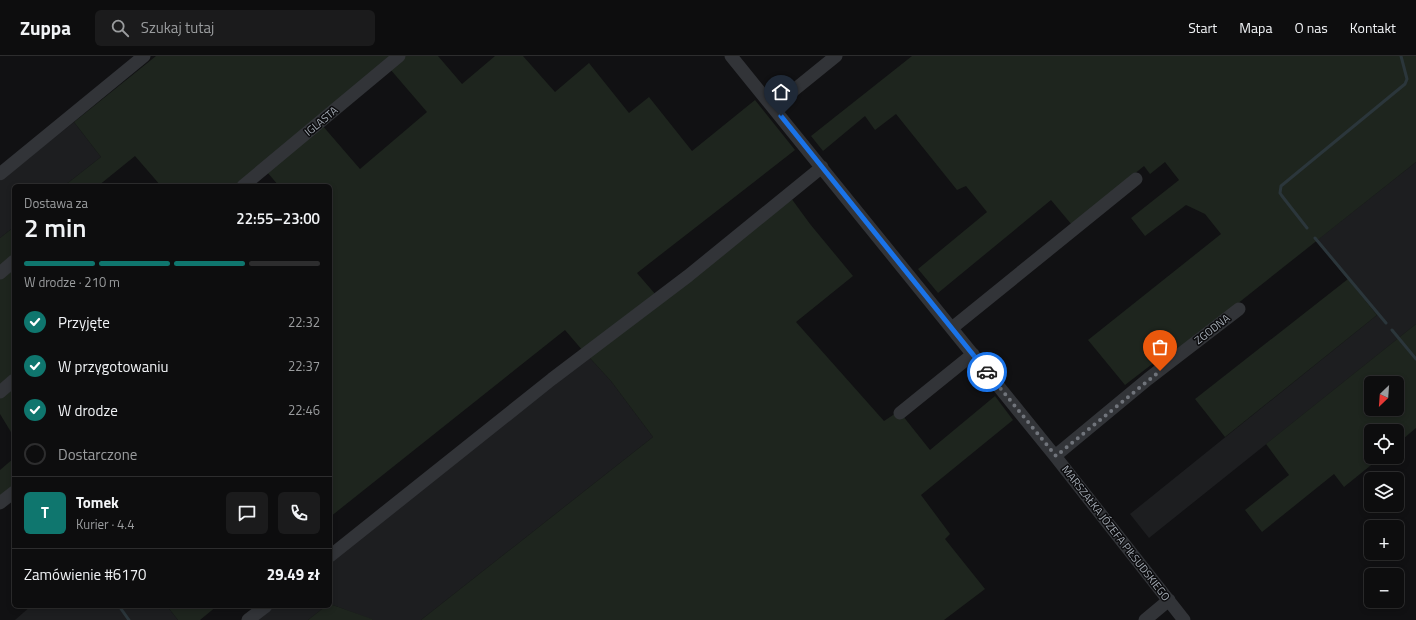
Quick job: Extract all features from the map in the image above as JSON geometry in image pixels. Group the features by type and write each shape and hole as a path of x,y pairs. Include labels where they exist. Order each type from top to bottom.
{"street":[{"path":"0,174 144,56"},
{"name":"IGLASTA","path":"245,184 399,56"},
{"name":"MARSZAŁKA JÓZEFA PIŁSUDSKIEGO","path":"731,56 1056,456 1184,620"},
{"path":"773,107 836,56"},
{"path":"332,554 552,379 688,276 822,167"},
{"path":"952,328 1136,179"},
{"path":"0,273 12,263"},
{"name":"ZGODNA","path":"1056,456 1148,379 1239,309"},
{"path":"900,413 973,354"},
{"path":"0,392 12,382"},
{"path":"0,504 12,494"},
{"path":"1145,620 1169,600"},
{"path":"248,620 263,608"}],"shaded area":[{"path":"156,56 391,56 238,184 159,184 135,156 100,184 67,184 101,157 74,122"},
{"path":"405,56 438,56 462,84 495,56 523,56 555,92 589,63 629,113 649,97 692,151 755,100 795,150 637,273 656,295 583,351 565,330 332,515 332,184 277,184 267,172 322,125 360,169 427,112 390,69"},
{"path":"912,56 1416,56 1416,162 1169,358 1160,358 1125,385 1088,340 1221,234 1205,214 1186,205 1145,236 1131,218 1179,180 1165,162 1150,174 1144,166 1072,225 1051,200 938,293 918,269 987,212 966,186 957,190 896,114 875,130 865,116 823,151 811,136"},
{"path":"74,122 101,157 67,184 12,184 12,229 0,238 0,181"},
{"path":"1416,162 1416,324 1149,538 1130,514 1377,315 1316,241"},
{"path":"791,198 810,224 853,276 796,322 884,421 899,411 930,450 995,396 1013,420 921,495 950,534 945,539 985,589 944,620 421,620 653,437 611,381 589,357"},
{"path":"12,229 12,257 0,266 0,238"},
{"path":"12,270 12,374 0,384 0,279"},
{"path":"1348,279 1377,315 1225,437 1195,399"},
{"path":"1416,324 1416,428 1404,438 1404,424 1364,424 1364,464 1372,464 1344,487 1334,474 1262,532 1245,510 1289,475 1266,444"},
{"path":"589,357 611,381 653,437 421,620 373,620 332,605 332,559"},
{"path":"12,387 12,434 0,414 0,396"},
{"path":"12,460 12,489 0,498 0,470"},
{"path":"332,605 373,620 308,620 323,608 332,608"},
{"path":"29,608 169,608 178,620 15,620"},
{"path":"169,608 215,608 200,620 178,620"},
{"path":"270,608 323,608 308,620 256,619"}],"waterway":[{"path":"1307,228 1280,193 1281,186 1405,84 1407,79 1401,56"},
{"path":"1315,238 1386,323"},
{"path":"1392,330 1416,359"},
{"path":"120,608 129,620"}],"way so far":[{"path":"987,372 1056,456 1148,379 1160,371"}],"route":[{"path":"781,116 987,372"}]}
